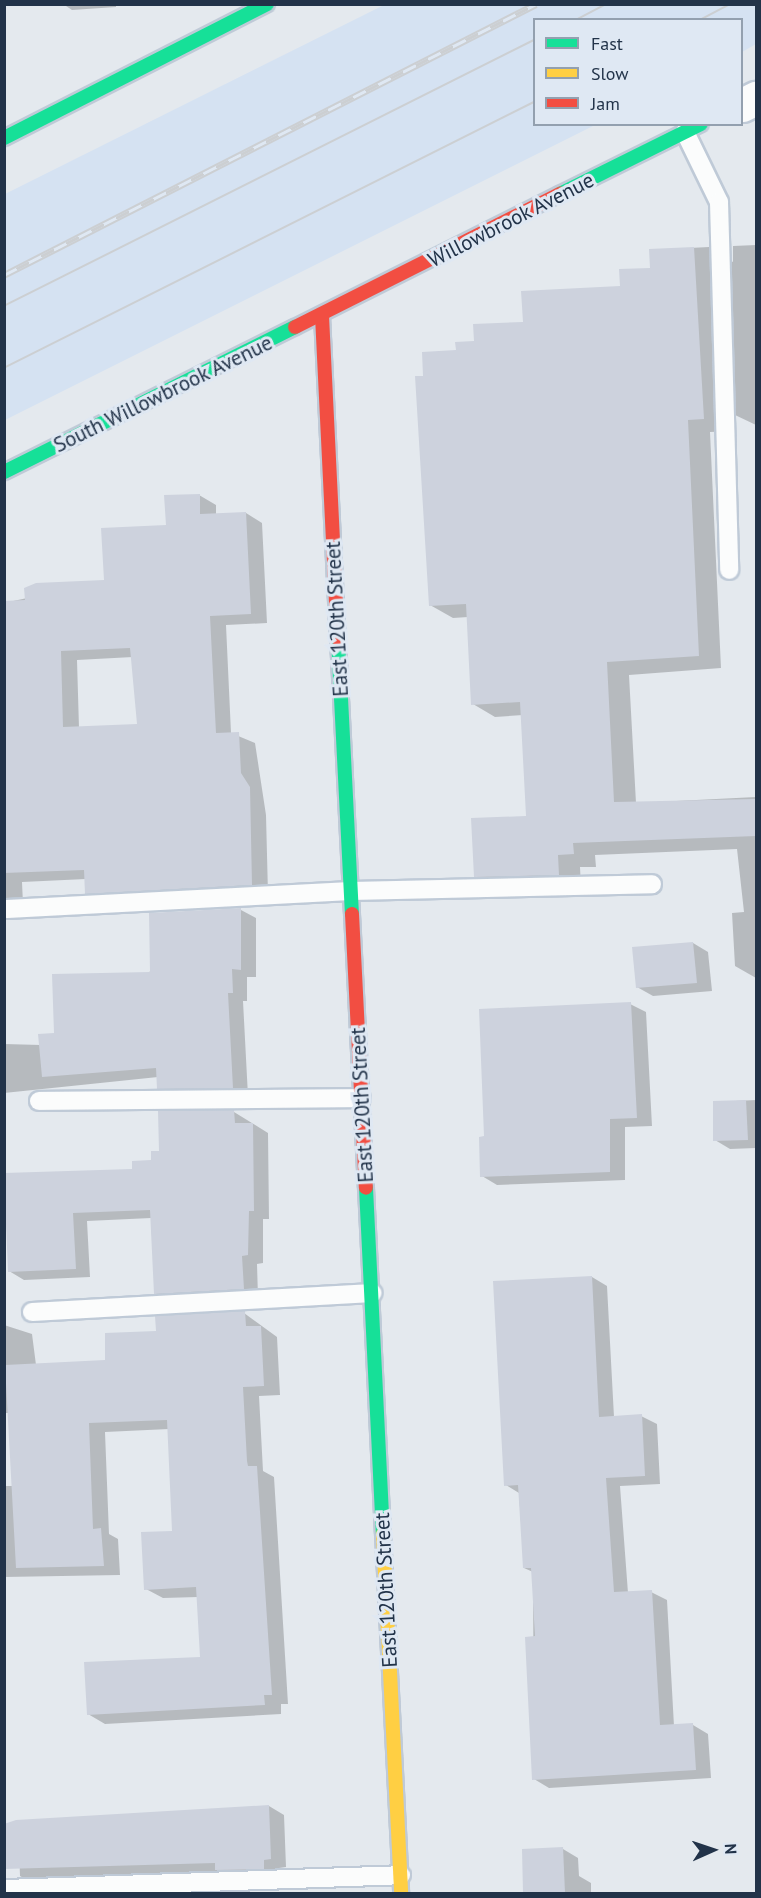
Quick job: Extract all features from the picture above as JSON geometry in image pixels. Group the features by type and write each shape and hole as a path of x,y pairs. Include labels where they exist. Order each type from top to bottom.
{"street":[{"path":"4,138 267,4"},
{"name":"Willowbrook Avenue","path":"322,316 693,128"},
{"name":"South Willowbrook Avenue","path":"4,472 322,316"},
{"name":"East 120th Street","path":"322,316 401,1884"}],"lane":[{"path":"693,128 719,202 729,570"},
{"path":"7,909 351,891 652,884"},
{"path":"39,1101 361,1098"},
{"path":"32,1312 372,1293"},
{"path":"5,1889 401,1884"}],"shaded area":[{"path":"384,5 756,5 756,44 743,51 743,18 533,18 533,126 593,126 5,420 5,194"}],"building":[{"path":"694,247 704,419 688,420 699,656 607,662 614,802 756,799 756,836 573,843 574,854 558,855 559,875 474,877 471,818 526,816 520,702 471,705 466,604 429,606 415,376 423,376 422,352 456,350 455,342 474,341 473,324 523,322 521,291 620,286 619,269 650,268 649,249"},
{"path":"200,494 200,514 246,512 251,614 210,616 216,733 239,732 241,773 250,787 252,885 85,894 84,870 4,873 4,601 25,600 24,588 36,583 104,580 101,528 166,525 164,495","holes":["130,648 137,724 63,727 61,651"]},
{"path":"241,908 241,970 232,969 233,993 228,993 233,1088 157,1089 156,1068 42,1077 38,1034 54,1033 52,974 150,972 149,913"},
{"path":"693,942 697,983 636,988 632,947"},
{"path":"631,1002 637,1118 610,1119 610,1172 480,1177 479,1137 484,1136 479,1009"},
{"path":"746,1100 748,1140 713,1141 713,1101"},
{"path":"234,1110 235,1123 253,1123 254,1211 249,1211 248,1255 242,1256 244,1289 154,1294 150,1210 73,1213 76,1269 8,1272 4,1173 132,1169 132,1161 151,1160 151,1151 159,1151 158,1111"},
{"path":"592,1276 599,1417 642,1414 645,1476 606,1478 614,1592 652,1590 660,1725 693,1723 696,1770 532,1780 525,1637 535,1636 531,1568 523,1568 518,1485 504,1486 493,1281"},
{"path":"245,1311 246,1326 261,1326 264,1386 243,1387 247,1461 248,1466 257,1466 272,1695 264,1695 265,1705 87,1715 84,1662 200,1657 196,1587 144,1590 141,1532 172,1531 167,1420 89,1423 93,1529 101,1528 104,1566 16,1568 5,1365 105,1360 105,1333 156,1331 155,1316"},
{"path":"269,1805 271,1859 264,1860 264,1869 215,1870 215,1863 4,1869 4,1824 16,1820"},
{"path":"563,1847 565,1893 523,1893 522,1849"}],"tram line":[{"path":"580,18 606,4"},
{"path":"704,18 730,4"},
{"path":"4,306 533,41"},
{"path":"4,368 533,103"}],"railway":[{"path":"4,275 536,4"}],"traffic: fast":[{"path":"4,138 267,4"},
{"path":"560,194 697,126"},
{"path":"4,472 295,327"},
{"path":"338,639 352,914"},
{"path":"366,1188 383,1534"}],"traffic: slow":[{"path":"383,1534 401,1894"}],"traffic: jam":[{"path":"295,327 560,194"},
{"path":"322,316 338,639"},
{"path":"352,914 366,1188"}]}
